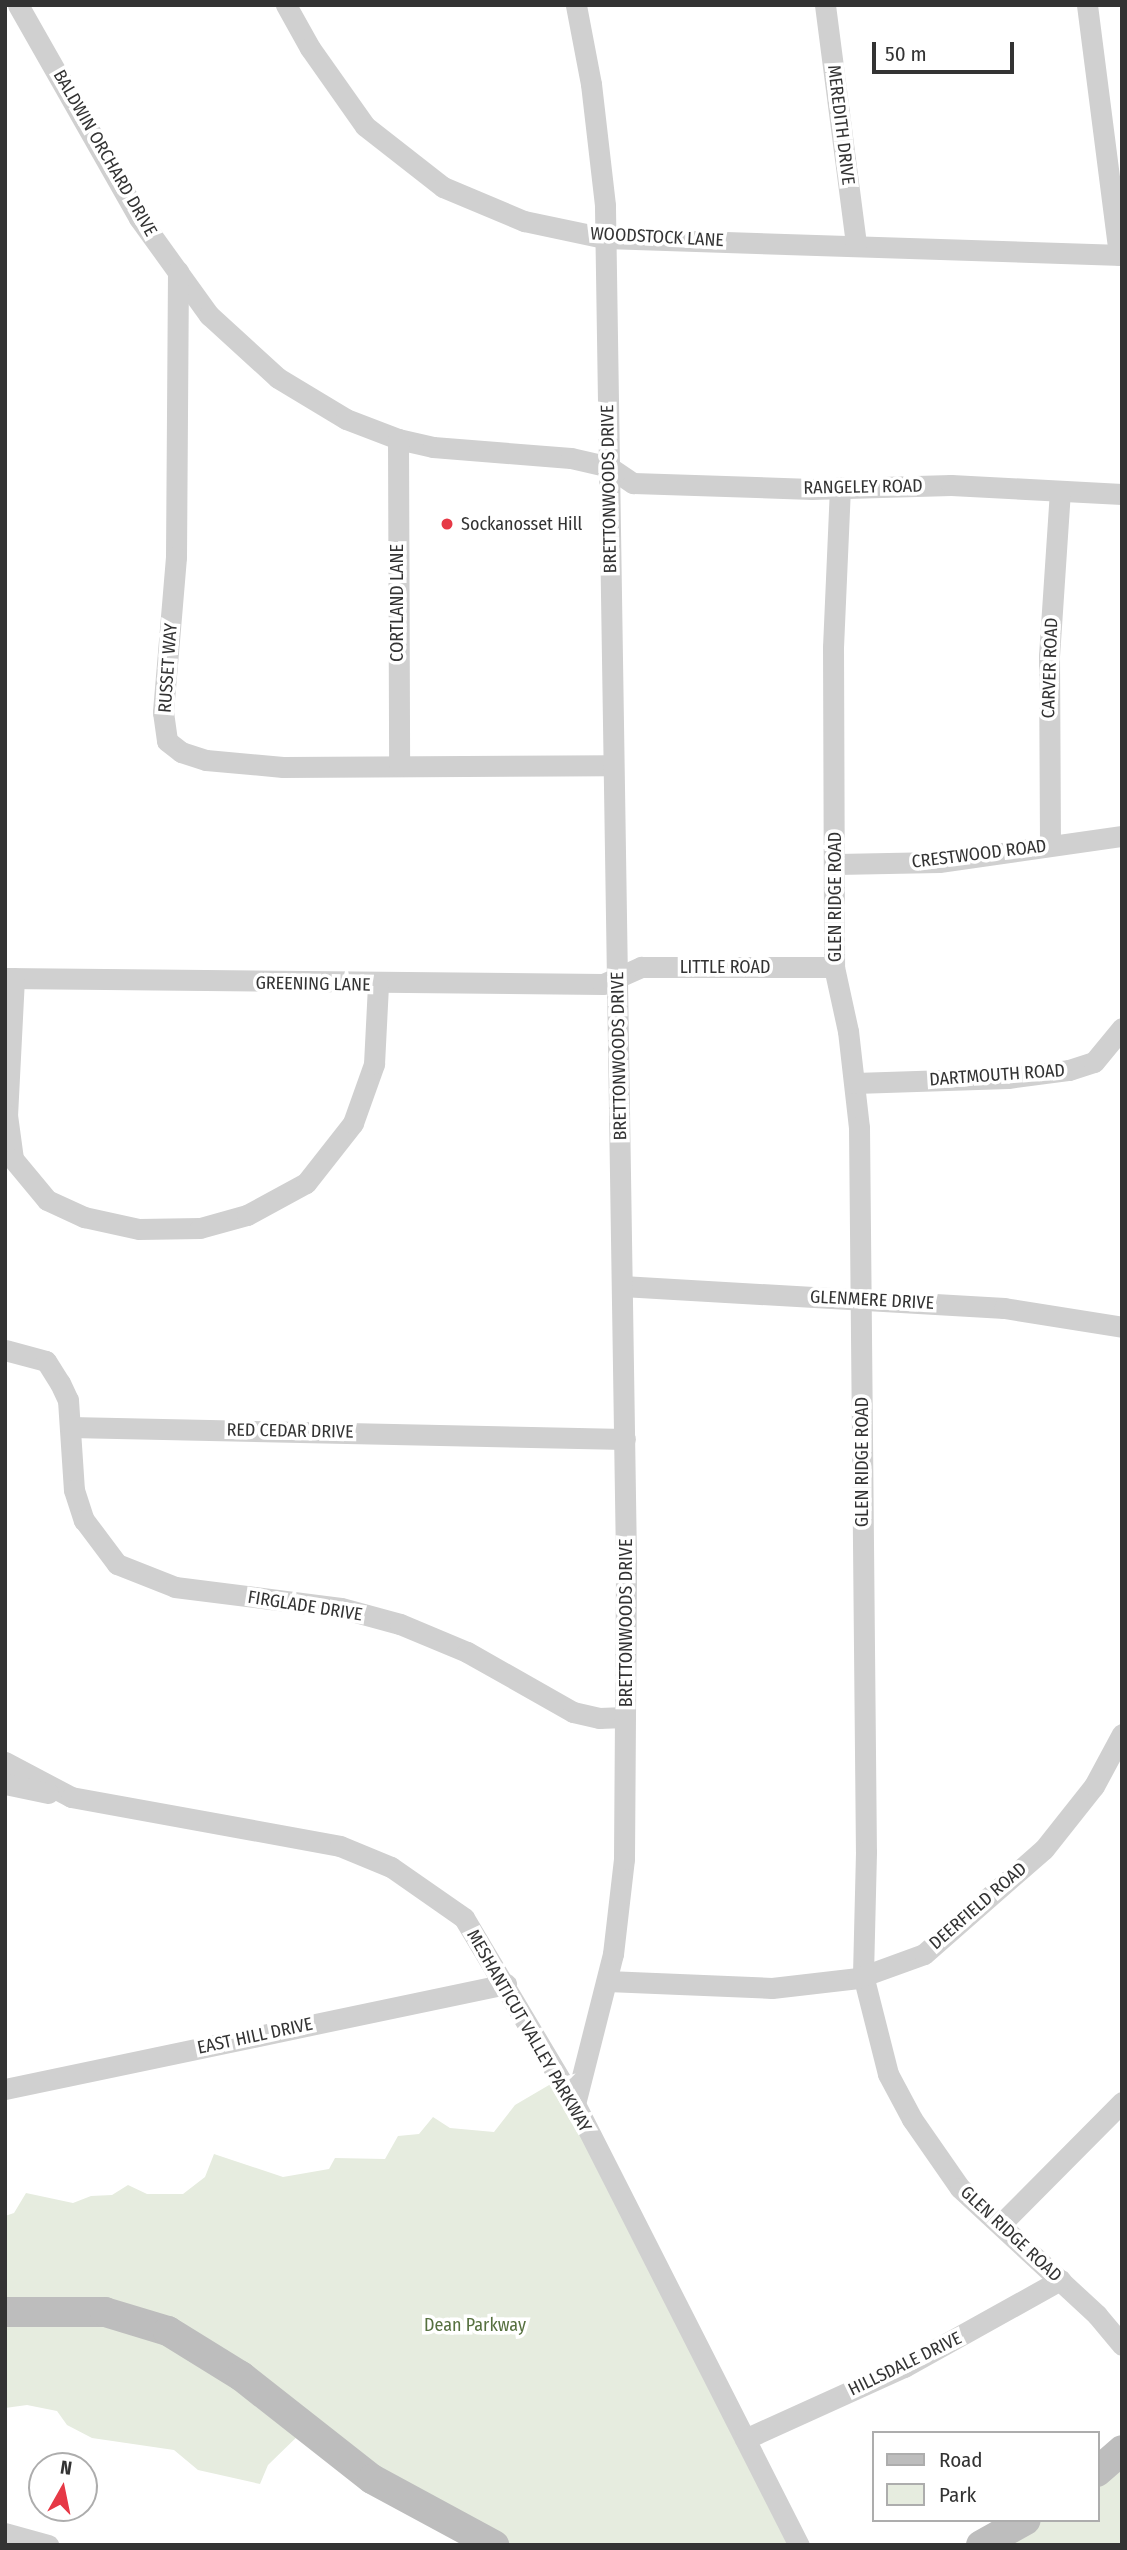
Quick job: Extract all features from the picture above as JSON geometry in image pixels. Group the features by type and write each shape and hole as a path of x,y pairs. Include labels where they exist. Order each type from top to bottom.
{"main road":[{"path":"5,2312 105,2312 168,2331 241,2376 372,2479 494,2545"},
{"path":"1099,2470 1122,2450"},
{"path":"981,2545 1022,2522"}],"street":[{"name":"BALDWIN ORCHARD DRIVE","path":"18,5 139,218 209,316 278,377 346,419 398,439 571,458 609,467"},
{"name":"WOODSTOCK LANE","path":"286,5 310,48 365,125 405,161 482,206 524,221 605,238 856,244 1121,255"},
{"name":"BRETTONWOODS DRIVE","path":"575,2104 607,1981 624,1859 625,1717 625,1439 618,975 611,765 605,238 591,84 576,5"},
{"name":"MEREDITH DRIVE","path":"825,5 856,244"},
{"path":"1087,5 1121,255"},
{"name":"RUSSET WAY","path":"178,271 176,557 163,712 167,741 181,752 206,760 283,767 611,765"},
{"name":"CORTLAND LANE","path":"398,439 399,766"},
{"name":"RANGELEY ROAD","path":"609,467 633,483 840,487 951,485 1122,494"},
{"name":"GLEN RIDGE ROAD","path":"840,487 832,648 836,864 834,967 855,1083 863,1299 863,1975 888,2074 912,2119 960,2188 1060,2280 1122,2345"},
{"name":"CARVER ROAD","path":"1050,845 1049,656 1060,492"},
{"name":"CRESTWOOD ROAD","path":"836,864 939,862 1122,836"},
{"name":"LITTLE ROAD","path":"618,975 641,967 834,967"},
{"name":"GREENING LANE","path":"9,978 378,985 603,984 618,975"},
{"path":"9,978 8,1115 13,1159 47,1200 84,1217 139,1229 200,1228 247,1215 306,1183 353,1123 374,1064 378,985"},
{"name":"DARTMOUTH ROAD","path":"855,1083 1007,1078 1069,1070 1094,1062 1122,1028"},
{"name":"GLENMERE DRIVE","path":"622,1286 1004,1308 1122,1327"},
{"path":"5,1350 46,1361 68,1400 70,1427"},
{"name":"RED CEDAR DRIVE","path":"70,1427 625,1439"},
{"name":"FIRGLADE DRIVE","path":"70,1427 74,1490 84,1520 117,1564 186,1589 341,1608 400,1624 467,1652 573,1712 599,1718 625,1717"},
{"name":"DEERFIELD ROAD","path":"607,1981 772,1989 863,1975 923,1954 1044,1849 1094,1786 1122,1734"},
{"name":"MESHANTICUT VALLEY PARKWAY","path":"5,1762 71,1797 340,1846 391,1867 464,1918 506,1984 575,2104 799,2545"},
{"path":"5,1784 71,1797"},
{"name":"EAST HILL DRIVE","path":"5,2089 506,1984"},
{"path":"1001,2224 1122,2102"},
{"name":"HILLSDALE DRIVE","path":"746,2439 904,2367 1060,2280"},
{"path":"5,2533 48,2545"}],"green space":[{"name":"Dean Parkway","path":"561,2078 800,2545 498,2545 305,2429 268,2465 260,2484 198,2470 174,2450 92,2438 67,2425 57,2411 27,2405 5,2408 5,2216 14,2213 26,2193 73,2203 91,2196 112,2195 128,2185 147,2194 183,2194 205,2177 214,2154 283,2177 329,2169 335,2158 385,2159 398,2136 419,2134 433,2117 450,2128 494,2132 515,2105"},
{"path":"1122,2450 1122,2545 979,2545 1020,2522 1099,2522 1099,2470"}],"place":[{"name":"Sockanosset Hill","path":"447,524"}]}
